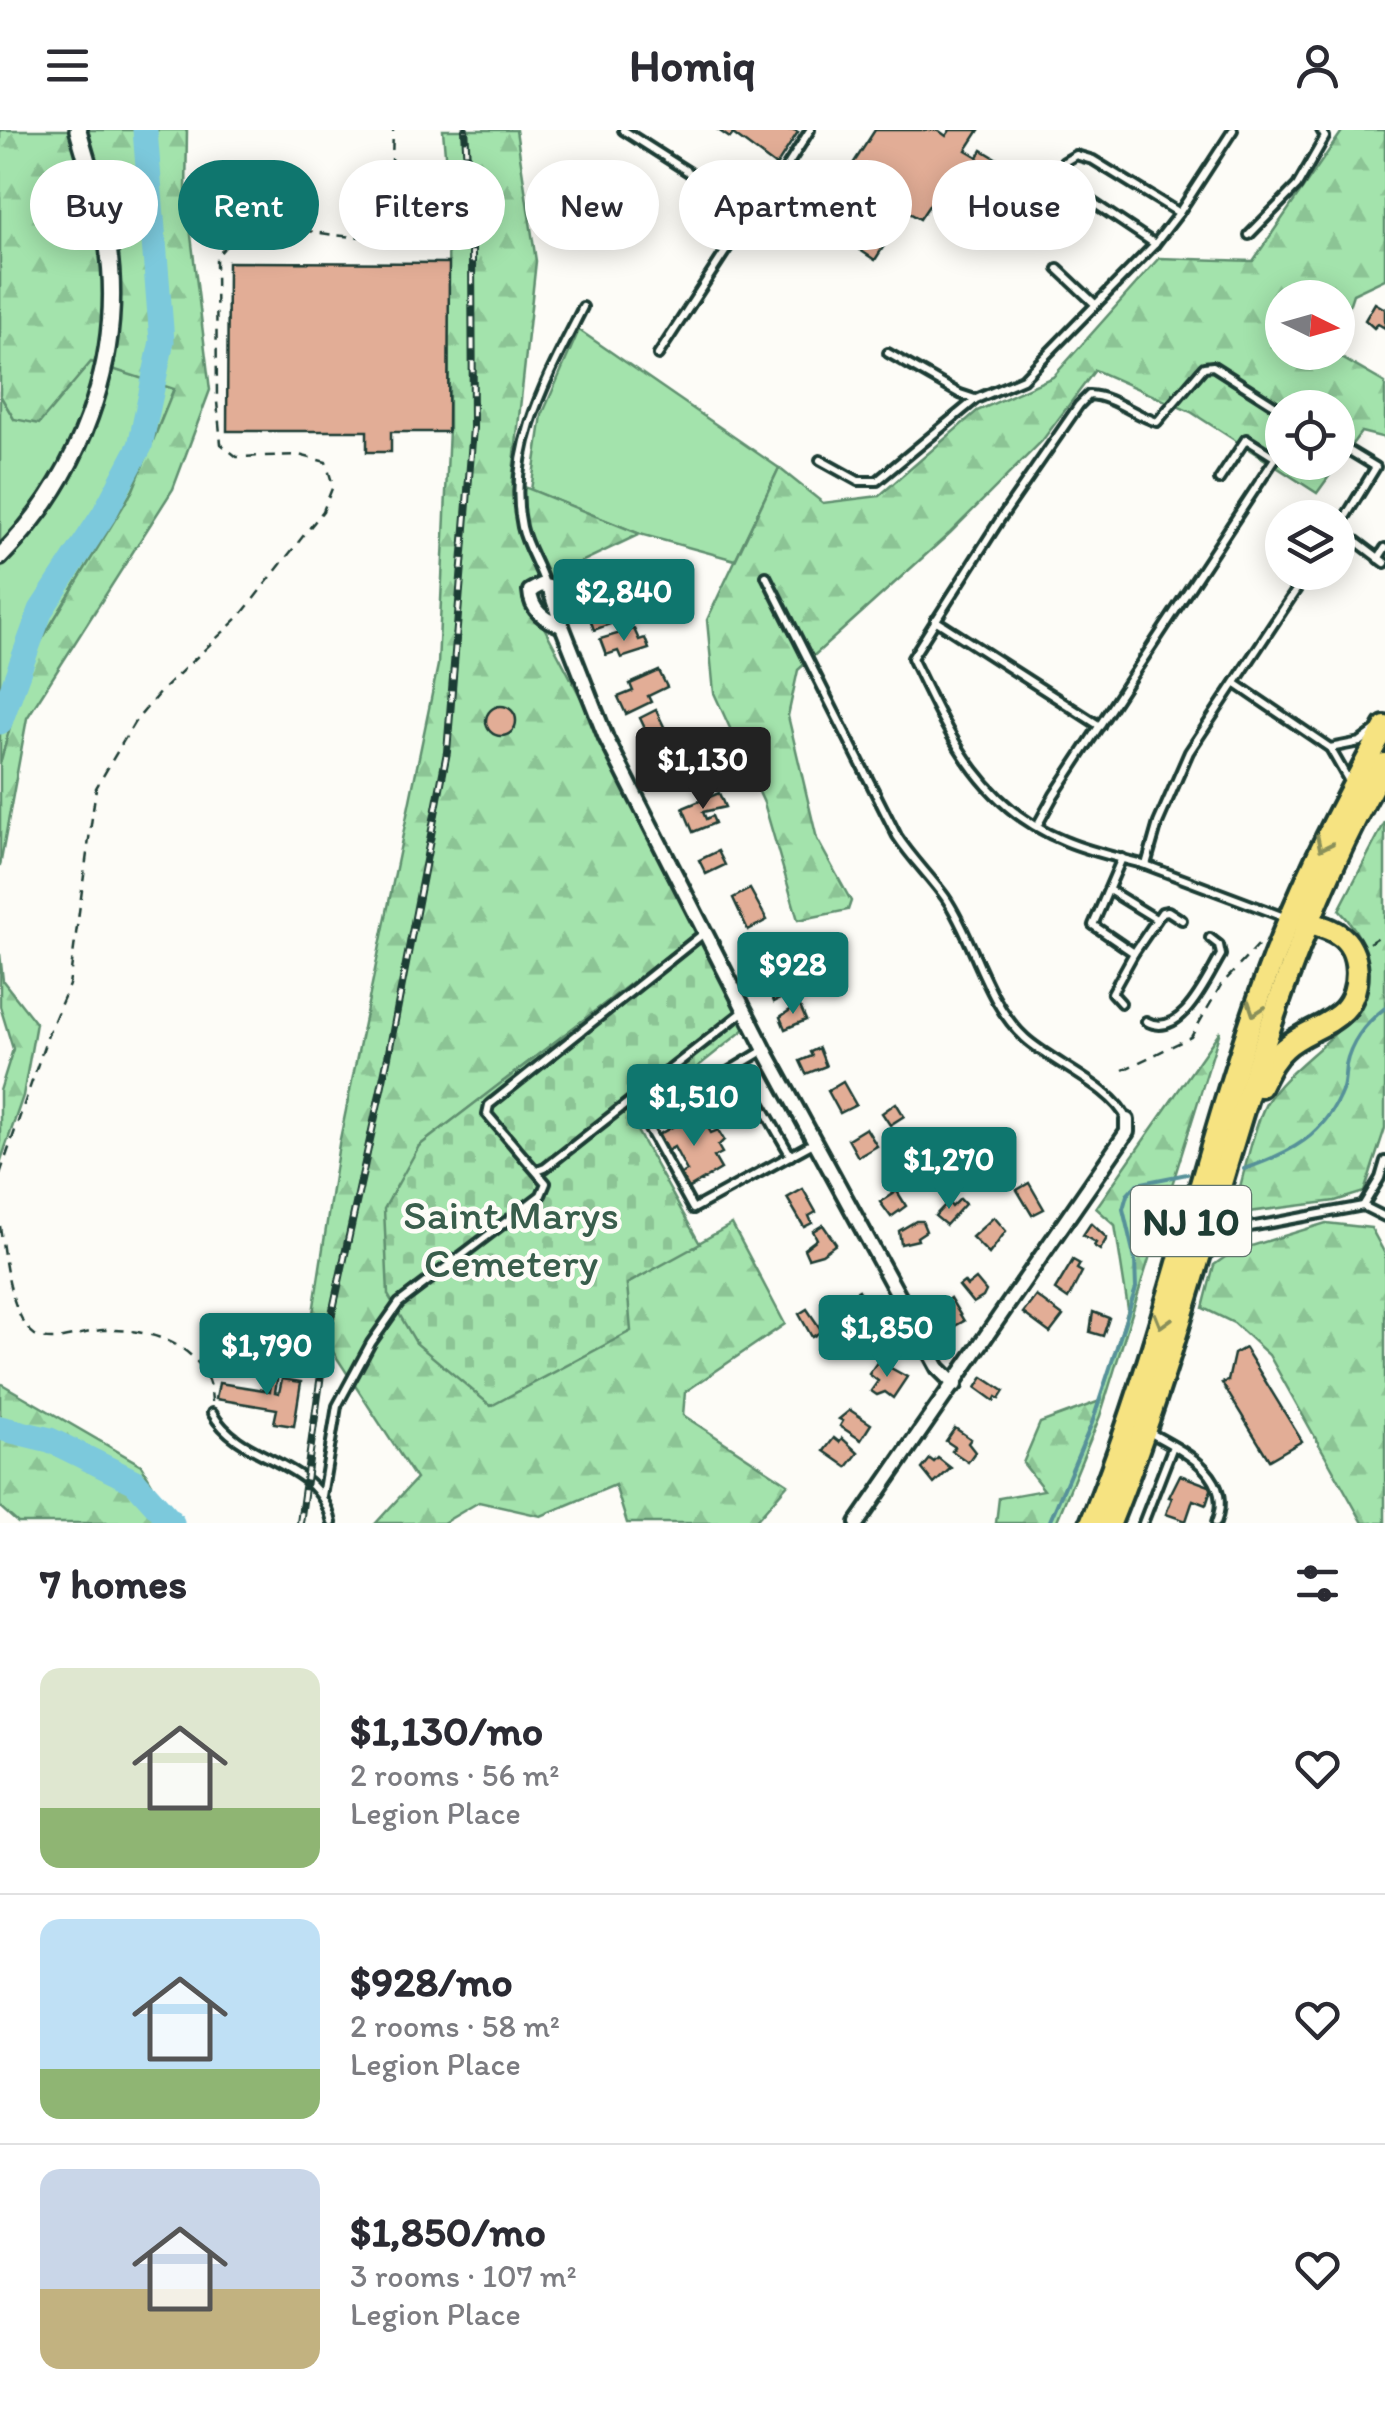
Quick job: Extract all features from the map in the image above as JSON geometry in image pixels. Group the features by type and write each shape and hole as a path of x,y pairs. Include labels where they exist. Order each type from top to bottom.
{"main road":[{"name":"NJ 10","path":"1108,1522 1139,1398 1240,1053 1300,920 1351,789 1385,726"},
{"name":"NJ 10","path":"1108,1522 1146,1431 1300,920 1385,764"},
{"path":"1236,1132 1272,1062 1297,1038 1338,1015 1351,1000 1357,975 1351,948 1339,934 1300,920"}],"street":[{"path":"0,557 60,484 89,420 106,358 111,303 106,236 78,130"},
{"path":"562,626 549,622 532,604 530,591 546,585 552,593 606,738 745,1011 938,1368 956,1385"},
{"path":"858,1523 1127,1132 1127,1120"}],"lane":[{"path":"623,130 679,166"},
{"path":"791,160 810,130"},
{"path":"820,460 858,482 877,481 976,399 1024,379 1154,244 1179,214 1233,130"},
{"path":"1249,235 1297,186 1325,137 1322,130"},
{"path":"1154,244 1070,187 1063,179 1064,162 1076,155 1093,160 1179,214"},
{"path":"658,355 726,250"},
{"path":"1058,270 1096,305"},
{"path":"546,585 522,529 521,466 528,427 583,307"},
{"path":"888,352 960,394 976,399"},
{"path":"1265,399 1213,366 1204,367 1157,422 1136,416 1102,396 1090,395 1079,405 1001,518 912,658 977,778 1010,809 1064,841 1300,920"},
{"path":"1219,480 1246,440 1265,451"},
{"path":"1355,454 1376,467"},
{"path":"1355,503 1385,457"},
{"path":"1037,826 1265,475"},
{"path":"1355,540 1382,561 1385,548"},
{"path":"766,576 897,836 916,865 945,897 1007,1017 1037,1048 1115,1102 1127,1120"},
{"path":"1146,866 1158,824 1189,752 1296,590"},
{"path":"935,620 1100,726"},
{"path":"1236,684 1330,748 1351,789"},
{"path":"1330,748 1360,742 1385,726"},
{"path":"1122,858 1092,924 1134,953"},
{"path":"1108,890 1156,919"},
{"path":"1121,1004 1114,998 1114,986 1156,919 1168,911 1182,920"},
{"path":"322,1496 338,1406 371,1343 399,1303 541,1196 546,1182 487,1114 489,1105 705,932"},
{"path":"1146,1021 1153,1025 1172,1023 1184,1013 1222,955 1219,945 1210,938"},
{"path":"536,1172 745,1011"},
{"path":"765,1049 645,1122 693,1209 815,1142"},
{"path":"739,1066 792,1156"},
{"path":"1363,1206 1385,1161"},
{"path":"1205,1236 1363,1206 1385,1218"},
{"path":"212,1413 236,1438 315,1484 332,1523"},
{"path":"1146,1431 1197,1458 1214,1482 1220,1513 1216,1523"},
{"path":"1143,1523 1174,1446"}],"path":[{"path":"0,1174 69,985 96,788 134,723 160,692 240,616 323,512 334,486 326,462 314,457 237,458 221,444 216,402 216,258 236,236 258,228 377,235 391,192 394,130"},
{"path":"1123,1070 1192,1037 1221,984 1264,938"},
{"path":"0,1226 9,1281 32,1333 44,1340 107,1330 171,1342 201,1364 212,1395 212,1413"}],"green space":[{"path":"0,130 187,130 187,160 178,160 178,250 193,250 210,390 173,489 27,718 0,866 0,764 27,664 133,490 174,389 91,362 39,424 14,419 0,395"},
{"path":"443,130 468,130 470,160 446,160"},
{"path":"468,130 516,130 525,189 525,250 534,250 536,261 512,482 640,534 524,589 702,929 419,1146 627,1284 732,1224 785,1324 685,1392 683,1415 788,1484 754,1523 627,1523 615,1485 541,1516 479,1502 443,1523 376,1523 416,1479 328,1344 309,1339 339,1144 438,665 449,429 448,250 505,250 505,160 470,160"},
{"path":"1343,130 1385,130 1385,279 1355,293 1355,280 1265,280 1265,370 1355,370 1355,366 1385,383 1385,438 1361,432 1355,440 1355,390 1265,390 1265,460 1191,412 1095,370 1042,441 950,533 798,670 788,716 817,839 851,901 848,910 798,920 764,803 714,693 707,620 779,468 823,503 879,496 977,411 1053,377 1159,258 1253,261"},
{"path":"579,330 779,468 735,560 640,534 531,490 542,415"},
{"path":"91,362 174,388 133,490 27,664 0,764 0,395 14,419"},
{"path":"1297,480 1326,480 1317,493"},
{"path":"1385,822 1385,1128 1364,1192 1335,1201 1233,1214 1267,1102 1335,1033 1362,996 1367,974 1364,949 1339,910"},
{"name":"Saint Marys Cemetery","path":"702,929 750,1025 631,1120 700,1244 627,1284 631,1331 491,1406 416,1343 388,1295 384,1209 419,1146"},
{"path":"0,954 3,981 36,1023 23,1096 0,1163 0,1091 13,1049 0,1006"},
{"path":"1220,1031 1100,1416 1056,1523 996,1523 999,1498 1044,1490 1023,1463 1040,1423 1100,1401 1128,1309 1115,1225 1096,1208"},
{"path":"1326,1223 1371,1228 1385,1254 1385,1523 1363,1523 1269,1355 1234,1323 1203,1308 1214,1265 1232,1252"},
{"path":"0,1383 141,1465 175,1523 18,1523 0,1507"}],"building":[{"path":"718,130 798,132 780,160 768,160 733,134 730,138"},
{"path":"875,130 938,130 946,136 950,130 979,130 966,150 978,157 982,150 997,159 932,160 932,201 920,219 912,214 912,160 856,160"},
{"path":"860,250 881,250 875,260"},
{"path":"228,262 449,263 448,432 391,432 391,452 367,452 367,431 227,431"},
{"path":"1375,303 1385,309 1385,328 1378,324 1374,328 1365,320"},
{"path":"614,603 621,620 594,630 588,613"},
{"path":"634,629 639,640 645,638 649,649 621,658 618,651 606,655 600,639"},
{"path":"659,671 667,687 648,696 651,702 626,714 618,697 633,691 630,684"},
{"path":"501,706 512,710 516,721 512,732 501,736 490,732 486,721 490,710"},
{"path":"656,710 668,735 652,743 640,718"},
{"path":"719,746 726,759 711,768 704,754"},
{"path":"688,749 694,760 685,765 691,775 667,786 659,771 664,768 663,763"},
{"path":"719,793 725,807 703,812 706,819 712,816 715,823 693,832 683,808"},
{"path":"718,851 725,865 706,874 699,860"},
{"path":"750,889 767,920 748,930 733,898"},
{"path":"795,974 801,988 774,1002 768,988"},
{"path":"799,1004 806,1020 785,1029 780,1017"},
{"path":"819,1048 826,1066 806,1074 800,1061"},
{"path":"843,1082 856,1105 840,1113 828,1091"},
{"path":"896,1103 904,1116 890,1125 882,1113"},
{"path":"692,1116 700,1130 707,1126 711,1133 718,1130 724,1140 718,1146 722,1153 714,1157 721,1169 689,1188 681,1174 687,1171 674,1147 667,1151 658,1135"},
{"path":"866,1128 877,1146 858,1157 848,1139"},
{"path":"1029,1183 1044,1209 1032,1215 1017,1190"},
{"path":"803,1189 816,1212 809,1216 812,1223 804,1227 787,1198"},
{"path":"897,1191 906,1206 891,1217 880,1202"},
{"path":"960,1199 965,1204 946,1225 935,1216 948,1202 952,1207"},
{"path":"994,1217 1006,1231 989,1254 972,1237"},
{"path":"922,1221 926,1231 918,1240 901,1244 899,1231"},
{"path":"1091,1223 1107,1238 1100,1250 1083,1235"},
{"path":"823,1225 836,1244 808,1258 804,1249 817,1239 813,1231"},
{"path":"1073,1260 1080,1264 1077,1269 1082,1272 1068,1299 1055,1290"},
{"path":"976,1279 986,1291 973,1303 959,1286 964,1282 967,1286"},
{"path":"859,1290 867,1304 850,1313 840,1301"},
{"path":"1036,1296 1063,1316 1050,1333 1023,1313"},
{"path":"950,1298 964,1321 951,1328 939,1307"},
{"path":"807,1309 822,1331 812,1337 799,1314"},
{"path":"1093,1312 1109,1318 1103,1336 1090,1332"},
{"path":"1245,1348 1302,1441 1269,1460 1222,1383 1228,1381 1234,1354"},
{"path":"878,1361 907,1377 893,1398 885,1392 877,1395 871,1391 878,1381 869,1374"},
{"path":"274,1367 279,1368 275,1392 279,1393 282,1379 301,1382 294,1426 274,1423 277,1409 216,1399 219,1383 270,1391"},
{"path":"983,1377 1004,1391 999,1399 994,1401 976,1388"},
{"path":"850,1410 871,1424 861,1440 840,1426 843,1421 839,1419"},
{"path":"955,1428 971,1439 968,1443 975,1452 968,1462 952,1451 955,1447 946,1441"},
{"path":"834,1438 839,1442 842,1438 858,1453 847,1467 824,1451"},
{"path":"938,1458 951,1468 934,1484 922,1469 930,1459 934,1462"},
{"path":"1180,1475 1212,1487 1206,1505 1193,1500 1186,1521 1166,1514"}],"waterway":[{"path":"0,722 41,610 104,514 140,446 162,341 145,130"},
{"path":"1244,1169 1291,1149 1316,1131 1343,1088 1348,1056 1356,1040 1385,1008"},
{"path":"1049,1523 1092,1423 1136,1288 1135,1260 1123,1209 1127,1195 1137,1184 1187,1174"},
{"path":"0,1428 50,1440 135,1482 172,1523"}],"railway":[{"path":"300,1523 325,1346 388,1057 447,752 473,428 472,250 465,130"}]}
